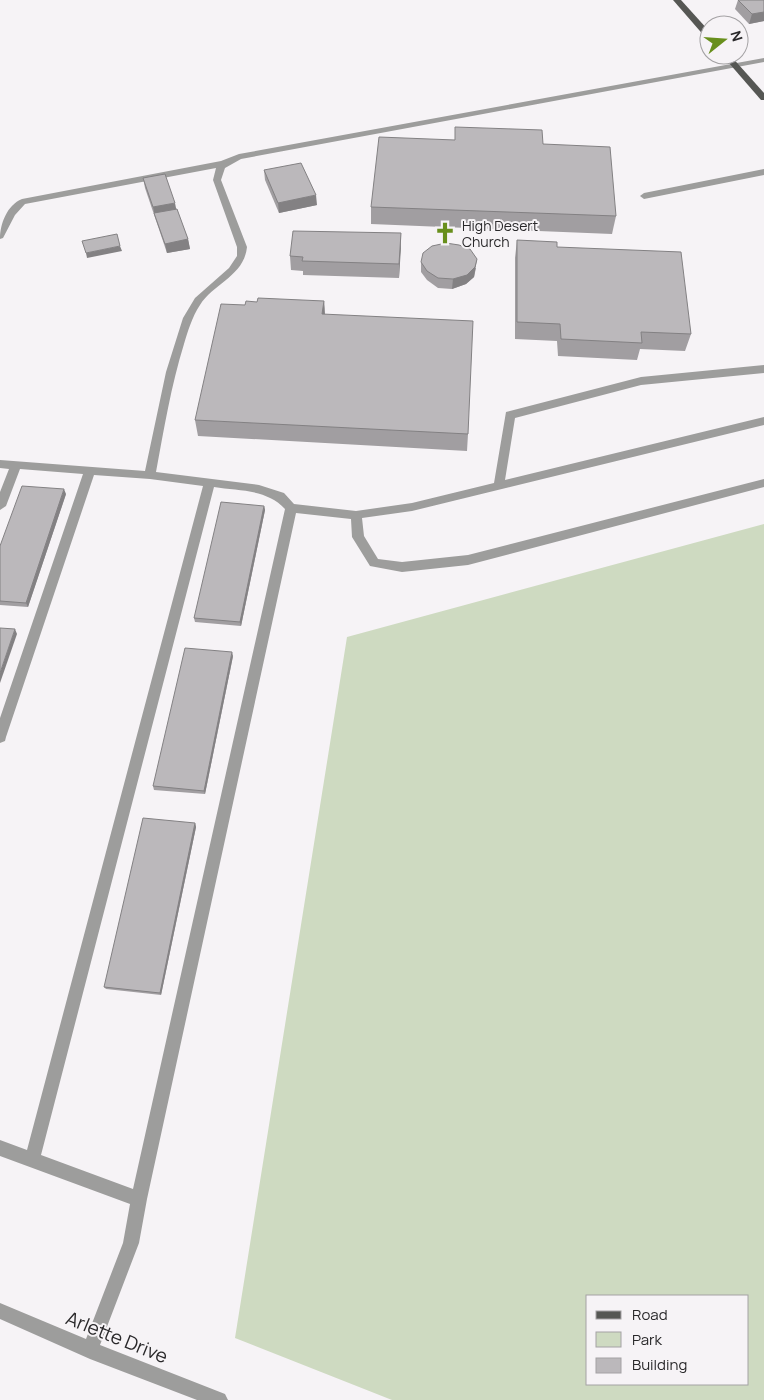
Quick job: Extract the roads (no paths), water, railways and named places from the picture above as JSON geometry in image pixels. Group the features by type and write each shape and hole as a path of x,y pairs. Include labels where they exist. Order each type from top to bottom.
{"main road":[{"path":"677,0 699,25"},
{"path":"736,66 764,98"}],"street":[{"path":"0,236 11,214 22,202 222,164 239,157 764,60"},
{"path":"150,475 169,371 186,324 198,299 238,265 243,256 242,247 217,180 218,170 222,164"},
{"path":"644,196 764,172"},
{"path":"499,486 510,416 641,381 764,369"},
{"path":"0,464 150,475 210,482 259,489 280,496 292,508 356,514 412,507 764,420"},
{"path":"0,506 16,465"},
{"path":"0,737 90,471"},
{"path":"32,1160 210,482"},
{"path":"356,514 358,537 374,563 402,568 468,560 764,483"},
{"path":"90,1350 131,1243 139,1199 292,508"},
{"path":"0,1148 139,1199"},
{"name":"Arlette Drive","path":"0,1310 90,1350 219,1400"}],"place":[{"name":"High Desert Church","path":"445,233"}]}
